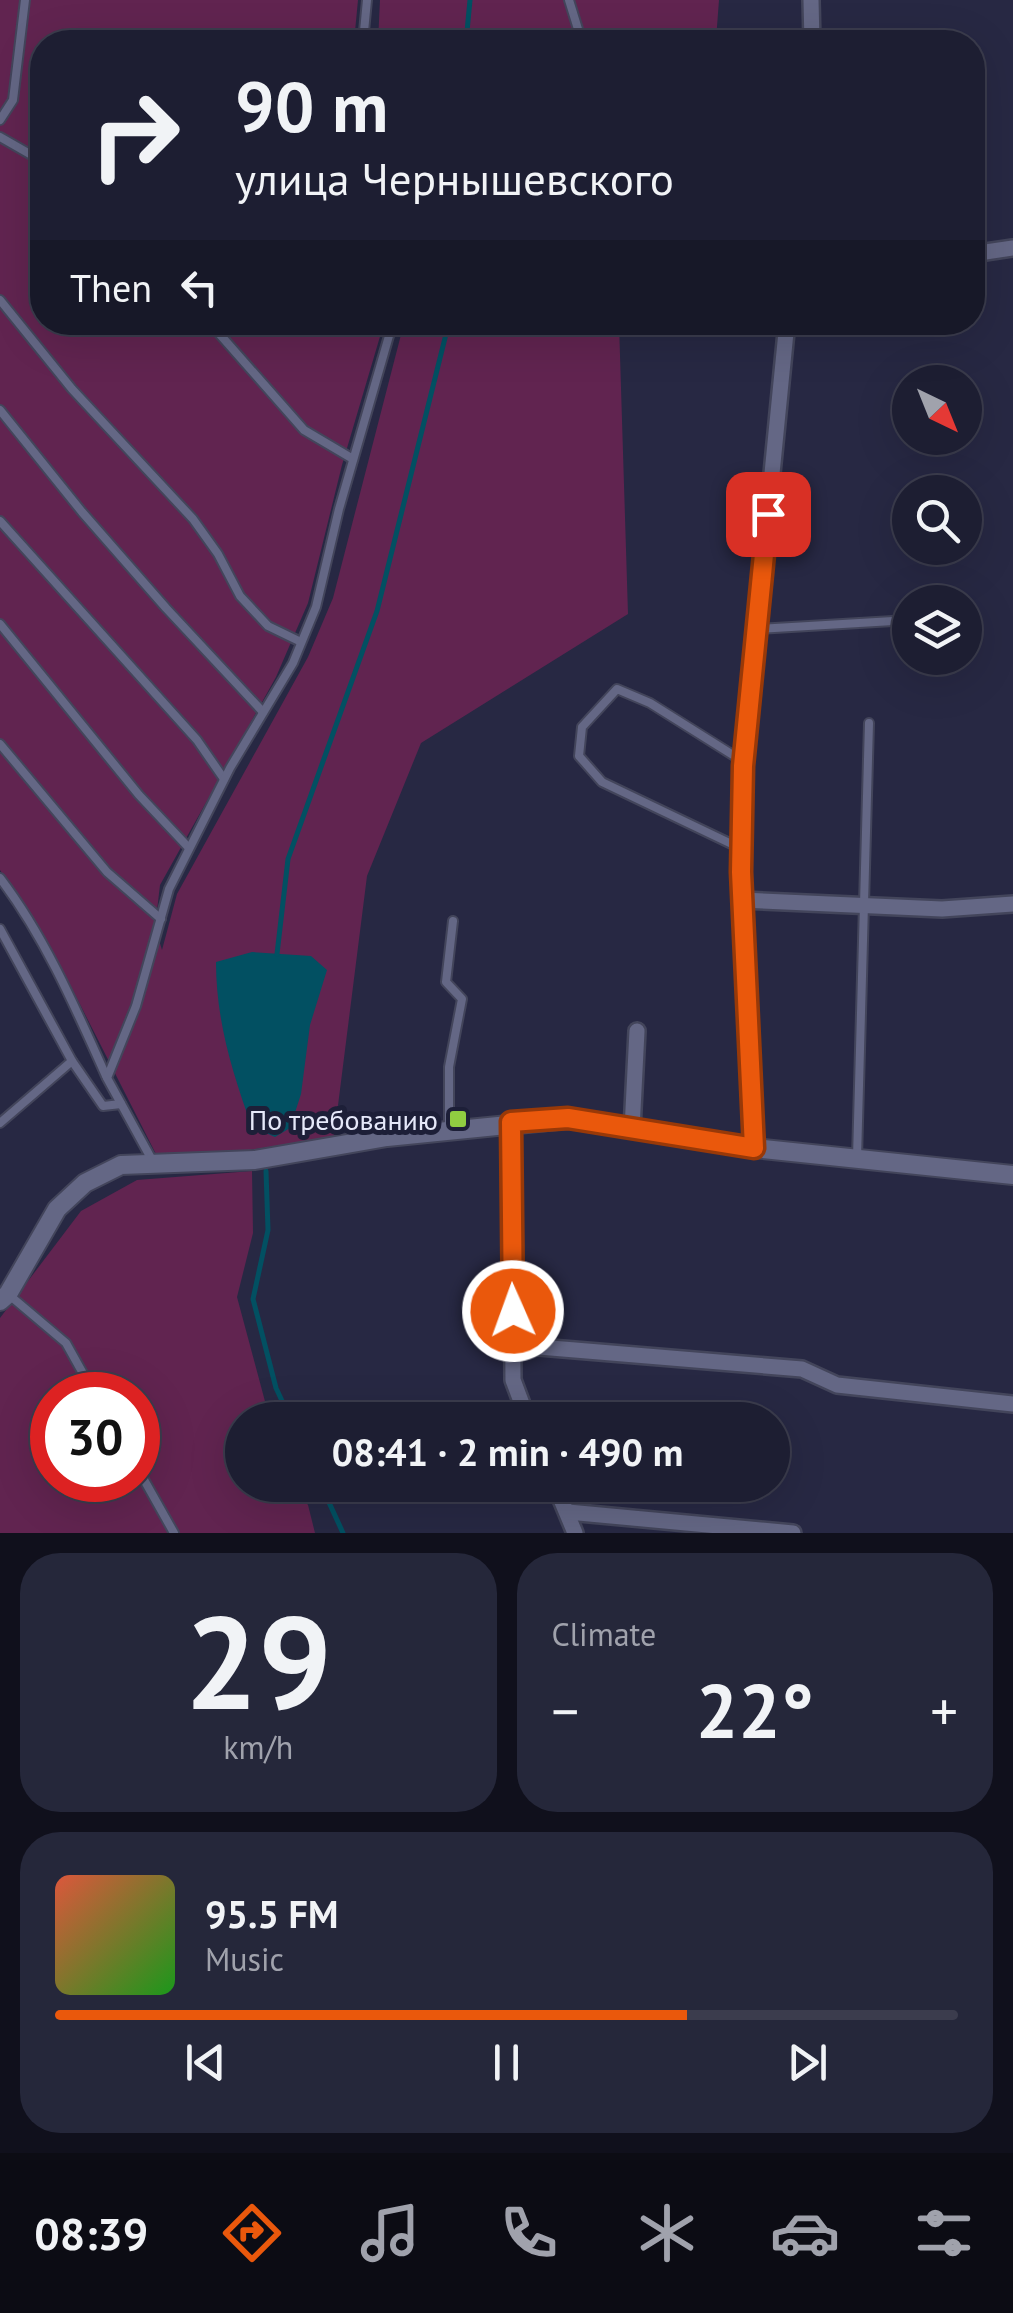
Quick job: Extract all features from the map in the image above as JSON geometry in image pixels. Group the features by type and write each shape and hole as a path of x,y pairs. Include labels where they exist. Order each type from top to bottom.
{"street":[{"path":"811,0 812,30"},
{"path":"985,252 1013,248"},
{"path":"754,1148 742,900 744,762 787,335"},
{"path":"742,900 942,909 1013,904"},
{"path":"632,1128 638,1032"},
{"path":"4,1298 57,1209 86,1182 121,1166 254,1160 449,1130 568,1118 754,1148 1013,1174"},
{"path":"511,1122 513,1380 521,1402"},
{"path":"515,1346 802,1369 837,1385 1013,1404"},
{"path":"564,1502 576,1533"},
{"path":"568,1512 793,1533"}],"lane":[{"path":"0,120 13,100 25,0"},
{"path":"363,30 366,0"},
{"path":"569,0 578,30"},
{"path":"0,136 30,154"},
{"path":"0,300 72,388 194,519 240,596 268,626 302,642"},
{"path":"220,335 304,430 354,459"},
{"path":"107,1078 136,1006 169,889 224,779 302,642 316,607 389,335"},
{"path":"0,410 130,567 263,712"},
{"path":"0,521 197,740 224,779"},
{"path":"757,629 892,621"},
{"path":"0,624 139,795 189,848"},
{"path":"742,849 602,782 578,756 582,727 616,689 650,703 744,762"},
{"path":"857,1158 869,722"},
{"path":"0,744 107,872 161,920"},
{"path":"0,878 61,981 154,1164"},
{"path":"449,1130 449,1067 462,998 446,982 453,920"},
{"path":"0,930 72,1061 103,1106 122,1104"},
{"path":"0,1123 72,1061"},
{"path":"4,1298 66,1343 83,1372"},
{"path":"157,1502 174,1533"}],"shaded area":[{"path":"0,0 358,0 355,30 30,30 30,335 380,335 342,465 308,603 276,677 160,885 155,927 162,950 177,894 308,657 333,598 401,335 619,335 628,614 421,743 367,876 334,1137 224,1154 158,1158 59,963 0,870"},
{"path":"380,0 719,0 717,30 379,30"},
{"path":"252,1171 253,1233 237,1297 265,1402 225,1402 225,1502 306,1502 315,1533 0,1533 0,1318 81,1211 137,1180"}],"water":[{"path":"252,952 311,956 327,970 310,1025 301,1094 290,1128 275,1137 252,1127 232,1066 219,1005 216,962"}],"waterway":[{"path":"467,30 470,0"},
{"path":"277,954 288,859 377,611 446,335"},
{"path":"266,1171 268,1230 253,1299 283,1402"},
{"path":"329,1502 343,1533"}],"place":[{"name":"По требованию","path":"458,1119"}],"route":[{"path":"513,1311 511,1122 568,1118 754,1148 741,872 743,766 768,514"}]}
